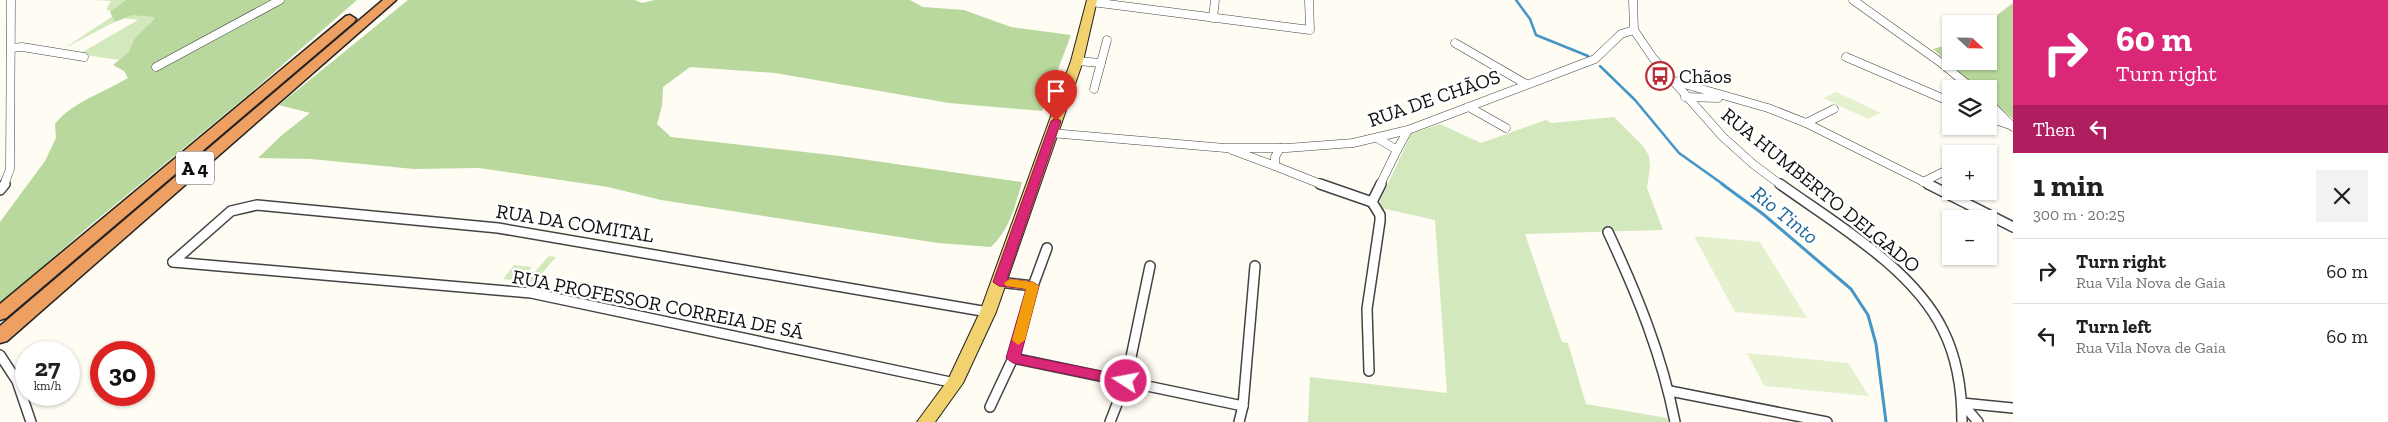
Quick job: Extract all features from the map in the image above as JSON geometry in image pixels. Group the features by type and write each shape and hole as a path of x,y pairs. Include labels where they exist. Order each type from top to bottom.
{"highway":[{"name":"A 4","path":"0,314 374,0"},
{"name":"A 4","path":"0,336 390,0"}],"main road":[{"path":"926,422 954,383 988,312 1077,60 1092,1"}],"street":[{"path":"0,190 7,181 10,169 11,0"},
{"path":"156,67 280,0"},
{"path":"1213,18 1215,0"},
{"path":"1092,1 1310,30 1309,0"},
{"path":"1633,0 1634,30"},
{"path":"1852,0 1961,80"},
{"name":"RUA HUMBERTO DELGADO","path":"1634,30 1640,42 1670,80 1716,132 1754,164 1891,267 1915,290 1936,317 1946,334 1962,403 1962,422"},
{"name":"RUA DE CHÃOS","path":"1051,133 1225,148 1315,147 1376,138 1408,130 1595,59 1621,34 1634,30"},
{"path":"1094,89 1107,40"},
{"path":"1455,43 1526,84"},
{"path":"11,48 84,57"},
{"path":"1846,57 1942,98"},
{"path":"1077,60 1101,63"},
{"path":"1670,80 1768,108 1806,123 2013,227"},
{"path":"1685,97 1729,98"},
{"path":"1469,107 1506,128"},
{"path":"1806,123 1834,109"},
{"path":"1997,111 2012,126"},
{"path":"1997,121 2012,126"},
{"path":"1372,202 1408,130"},
{"path":"1376,138 1398,150"},
{"path":"1225,148 1332,189 1372,202 1380,215 1380,221 1367,309 1369,371"},
{"path":"1275,166 1275,157 1280,148"},
{"path":"1923,182 1942,172"},
{"name":"RUA DA COMITAL","path":"173,262 231,212 257,205 553,236 988,312"},
{"path":"1608,232 1642,303 1656,339 1670,391 1675,422"},
{"path":"990,407 1013,358 1033,286 1047,248"},
{"name":"RUA PROFESSOR CORREIA DE SÁ","path":"173,262 531,293 954,383"},
{"path":"1110,422 1126,381 1150,266"},
{"path":"1239,422 1243,406 1255,266"},
{"path":"999,282 1033,286"},
{"path":"0,355 12,372 31,422"},
{"path":"1013,358 1243,406"},
{"path":"1670,391 1827,422"},
{"path":"1962,403 2013,408"},
{"path":"1962,403 1978,422"}],"green space":[{"path":"93,0 274,0 152,65 79,54 138,20 122,18 63,49 116,14 106,9 111,1"},
{"path":"126,0 357,0 248,95 87,228 0,304 0,222 45,161 56,138 55,124 62,116 80,103 128,78 124,71 113,65 129,52 135,38 155,17 132,15 115,22 110,12"},
{"path":"408,0 635,0 642,3 655,0 910,0 923,7 964,10 1011,27 1071,35 1042,111 949,103 775,73 690,67 663,87 662,106 657,124 671,137 840,156 1022,182 1007,225 998,240 991,247 938,243 661,200 608,187 479,168 414,169 311,159 258,158 282,135 310,113 279,105"},
{"path":"2013,3 2013,119 1997,105 1997,80 1968,80 1957,70 1998,70 1997,15"},
{"path":"1942,46 1942,57 1933,49"},
{"path":"1836,92 1881,113 1868,119 1823,98"},
{"path":"1614,117 1643,146 1649,156 1650,167 1647,188 1663,230 1525,234 1562,342 1568,343 1586,404 1667,418 1668,422 1308,422 1310,377 1447,393 1435,220 1381,208 1380,201 1411,134 1440,124 1481,143 1546,120 1551,123"},
{"path":"1694,236 1760,242 1807,318 1735,312"},
{"path":"549,256 556,257 534,283 526,281"},
{"path":"514,265 532,267 520,281 503,279"},
{"path":"1747,353 1848,363 1869,396 1764,386"}],"waterway":[{"name":"Rio Tinto","path":"1516,0 1530,19 1536,35 1588,56"},
{"name":"Rio Tinto","path":"1600,66 1635,100 1679,153 1724,185"},
{"name":"Rio Tinto","path":"1722,184 1763,214 1851,289 1868,315 1876,344 1886,422"}],"slow traffic":[{"path":"1010,283 1033,286 1018,340"}],"place":[{"name":"Chãos","path":"1660,76"}],"route":[{"path":"1056,121 999,282 1033,286 1013,358 1126,381"}]}
